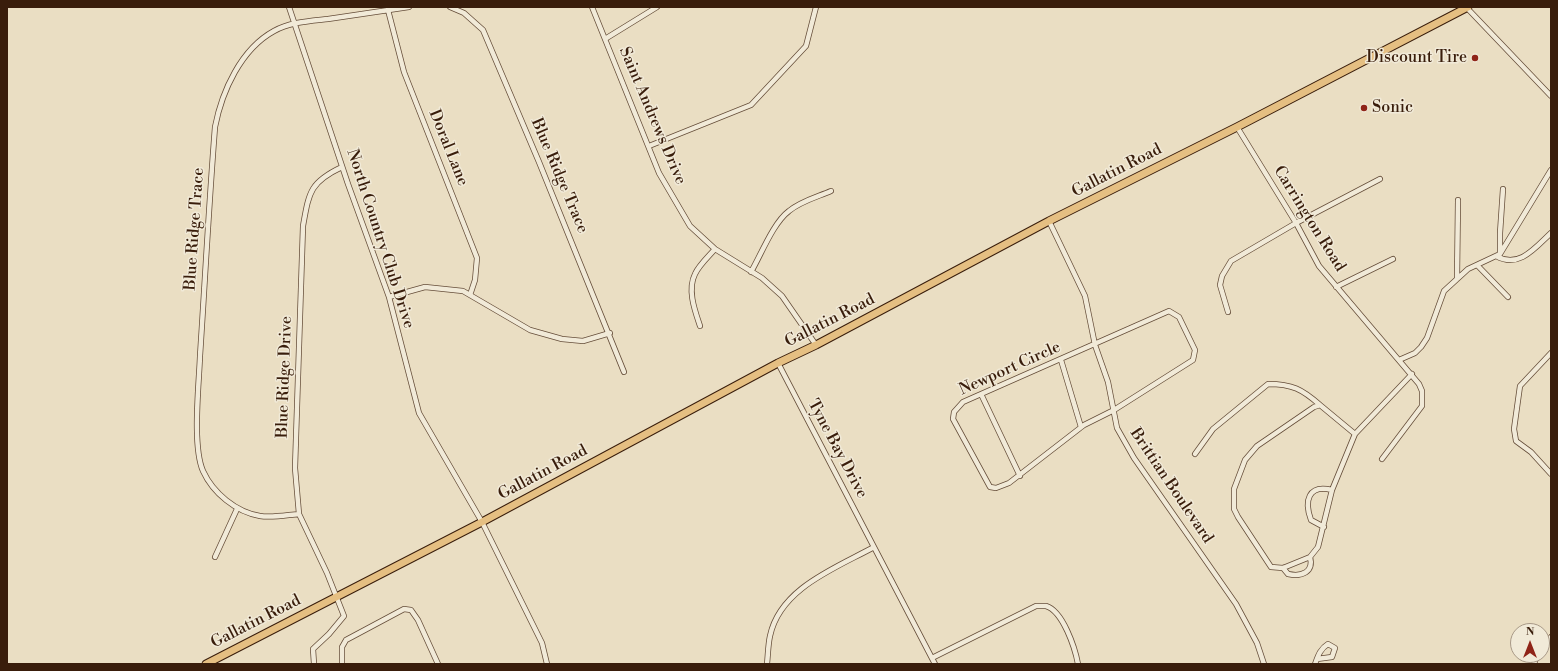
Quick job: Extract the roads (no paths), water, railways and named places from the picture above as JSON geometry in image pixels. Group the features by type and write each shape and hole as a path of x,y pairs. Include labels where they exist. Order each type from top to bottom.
{"main road":[{"name":"Gallatin Road","path":"206,664 482,522 778,363 816,345 1049,221 1237,127 1468,7"},
{"path":"219,664 226,654"}],"street":[{"name":"North Country Club Drive","path":"289,7 342,167 389,297 419,413 482,522 542,643 547,664"},
{"name":"Blue Ridge Trace","path":"299,514 261,517 237,509 214,487 203,470 198,442 197,406 215,127 225,92 246,57 258,42 275,30 294,24 409,7"},
{"name":"Blue Ridge Trace","path":"450,7 464,13 483,30 610,333 624,372"},
{"path":"464,13 467,7"},
{"name":"Saint Andrews Drive","path":"592,7 660,173 690,226 715,249 762,278 782,296 816,345"},
{"path":"605,39 657,7"},
{"path":"649,146 751,105 806,46 816,7"},
{"path":"1468,7 1551,96"},
{"name":"Doral Lane","path":"388,10 404,72 477,258 475,280 470,295"},
{"name":"Carrington Road","path":"1237,127 1296,223 1319,266 1412,374 1422,391 1422,406 1382,459"},
{"name":"Blue Ridge Drive","path":"314,664 313,649 329,634 344,616 337,596 299,514 295,468 303,226 307,202 313,186 327,174 342,167"},
{"path":"1399,360 1415,353 1427,338 1444,291 1468,269 1498,255 1551,170"},
{"path":"1228,312 1220,285 1222,276 1230,261 1296,223 1380,179"},
{"path":"1498,255 1503,189"},
{"path":"751,272 778,223 788,212 800,204 831,191"},
{"path":"1457,279 1458,200"},
{"name":"Brittian Boulevard","path":"1049,221 1084,296 1095,345 1108,382 1117,428 1134,458 1236,604 1257,643 1264,664"},
{"path":"1498,255 1505,261 1518,260 1551,233"},
{"path":"700,326 694,309 692,288 695,273 715,249"},
{"path":"1336,287 1393,259"},
{"path":"1477,265 1508,297"},
{"path":"389,297 425,287 463,291 530,330 562,339 583,341 610,333"},
{"name":"Newport Circle","path":"1169,311 1179,317 1195,350 1193,360 1114,410 1081,427 1020,476 1003,486 990,487 953,419 954,412 963,402 1061,360 1169,311"},
{"path":"1551,353 1520,386 1514,429 1516,441 1531,452 1551,474"},
{"path":"1061,360 1081,427"},
{"name":"Tyne Bay Drive","path":"778,363 935,664"},
{"path":"1320,405 1308,411 1257,446 1245,460 1234,489 1234,509 1251,539 1271,567 1284,568 1310,557 1318,547 1332,490 1355,434 1412,374"},
{"path":"1195,454 1212,429 1268,384 1289,385 1305,391 1355,434"},
{"path":"981,394 1020,476"},
{"path":"1324,527 1311,520 1308,510 1308,499 1311,493 1317,489 1332,490"},
{"path":"215,557 237,509"},
{"path":"767,664 770,636 778,616 790,600 812,581 874,547"},
{"path":"1284,568 1288,574 1297,576 1305,573 1310,569 1312,564 1310,557"},
{"path":"932,658 1036,606 1047,606 1057,614 1064,625 1075,650 1078,664"},
{"path":"342,664 342,647 346,640 404,609 411,610 418,620 438,664"},
{"path":"1315,664 1317,659"}],"place":[{"name":"Discount Tire","path":"1475,58"},
{"name":"Sonic","path":"1364,108"}]}
